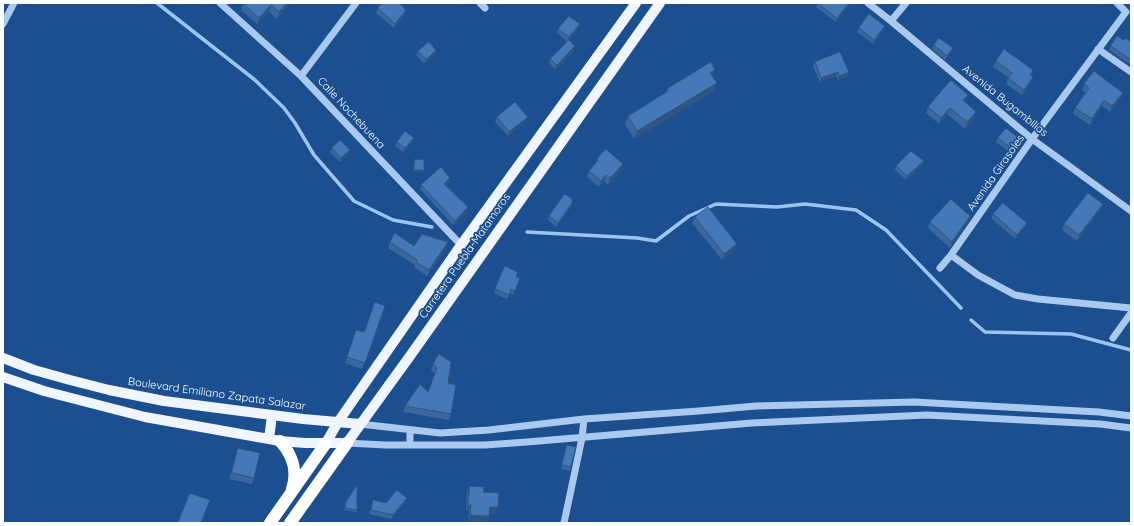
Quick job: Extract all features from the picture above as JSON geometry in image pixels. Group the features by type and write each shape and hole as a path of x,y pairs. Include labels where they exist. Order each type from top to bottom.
{"highway":[{"path":"274,440 288,451 293,463 294,478 291,492"},
{"name":"Carretera Puebla-Matamoros","path":"270,523 326,443"},
{"name":"Carretera Puebla-Matamoros","path":"290,523 347,443"}],"main road":[{"name":"Carretera Puebla-Matamoros","path":"326,443 338,422 461,245 636,3"},
{"name":"Carretera Puebla-Matamoros","path":"347,443 660,3"},
{"name":"Boulevard Emiliano Zapata Salazar","path":"3,358 34,370 109,390 164,401 272,415 360,424"},
{"path":"3,377 44,391 145,417 274,440 305,443 347,443"},
{"path":"272,415 274,440"}],"street":[{"path":"3,24 14,3"},
{"name":"Calle Nochebuena","path":"220,3 302,76 461,245"},
{"path":"302,76 356,3"},
{"name":"Avenida Bugambilias","path":"868,3 892,21 1032,139 1131,211"},
{"path":"892,21 906,3"},
{"name":"Avenida Girasoles","path":"940,268 951,255 1032,139 1126,12 1117,3"},
{"path":"1098,49 1131,72"},
{"path":"951,255 978,275 1015,295 1038,299 1131,308"},
{"path":"1113,338 1131,313"},
{"path":"360,424 440,433 489,430 584,419 683,413 756,406 914,402 1099,412 1131,416"},
{"path":"347,443 485,445 752,423 927,415 1100,424 1131,428"},
{"path":"564,523 582,438 584,419"},
{"path":"410,430 410,445"}],"building":[{"path":"287,3 279,12 271,5 259,18 243,4"},
{"path":"382,3 399,3 406,10 395,24 378,8"},
{"path":"818,3 849,3 837,18"},
{"path":"869,14 885,26 874,40 859,28"},
{"path":"569,16 580,24 569,37 558,29"},
{"path":"1117,36 1124,40 1126,38 1131,42 1131,60 1111,46"},
{"path":"939,38 953,48 947,56 934,45"},
{"path":"569,40 575,46 557,65 550,59"},
{"path":"429,42 436,50 426,60 418,51"},
{"path":"1004,49 1033,70 1030,75 1033,77 1024,90 1008,78 1012,73 996,61"},
{"path":"840,52 849,72 839,76 838,72 821,78 815,62"},
{"path":"711,62 715,70 710,73 717,83 637,131 628,116 668,91 667,89"},
{"path":"1094,71 1123,93 1112,106 1104,100 1092,119 1075,108 1089,88 1084,84"},
{"path":"951,80 968,95 963,100 976,112 967,122 950,108 941,118 928,107"},
{"path":"515,102 528,117 509,132 497,117"},
{"path":"1006,128 1019,138 1011,148 998,138"},
{"path":"405,131 414,138 405,148 397,142"},
{"path":"340,140 350,150 341,158 332,148"},
{"path":"606,149 623,164 610,178 606,175 601,181 589,171"},
{"path":"911,151 924,161 907,176 896,166"},
{"path":"415,159 424,160 424,170 414,170"},
{"path":"441,167 450,178 444,184 468,207 455,221 421,185"},
{"path":"1088,193 1103,204 1079,235 1064,224"},
{"path":"565,194 572,199 572,203 558,223 549,216"},
{"path":"951,199 970,216 952,242 930,222"},
{"path":"1003,203 1027,223 1017,235 993,214"},
{"path":"708,207 737,244 724,254 695,217"},
{"path":"395,233 414,246 422,234 448,242 429,270 390,242"},
{"path":"505,266 518,272 516,277 520,278 515,291 511,289 509,295 495,289"},
{"path":"375,302 385,306 365,363 347,357 356,330 364,332"},
{"path":"439,354 451,362 448,383 456,385 451,414 405,406 420,384 428,392 437,368 433,364"},
{"path":"567,445 576,447 571,467 562,465"},
{"path":"238,448 260,453 254,478 232,473"},
{"path":"357,485 357,510 345,508 346,502"},
{"path":"470,486 484,487 483,492 499,493 498,507 490,507 489,516 470,515 471,505 468,505"},
{"path":"397,490 407,498 393,515 371,510 373,500 386,503"},
{"path":"190,493 210,500 201,523 178,523"}],"waterway":[{"path":"157,3 255,80 284,108 295,123 314,155 354,201 393,220 432,227"},
{"path":"527,232 637,238 656,241 689,216 716,204 777,207 805,204 856,210 886,230 961,308"},
{"path":"971,320 985,332 1071,334 1131,350"}]}
